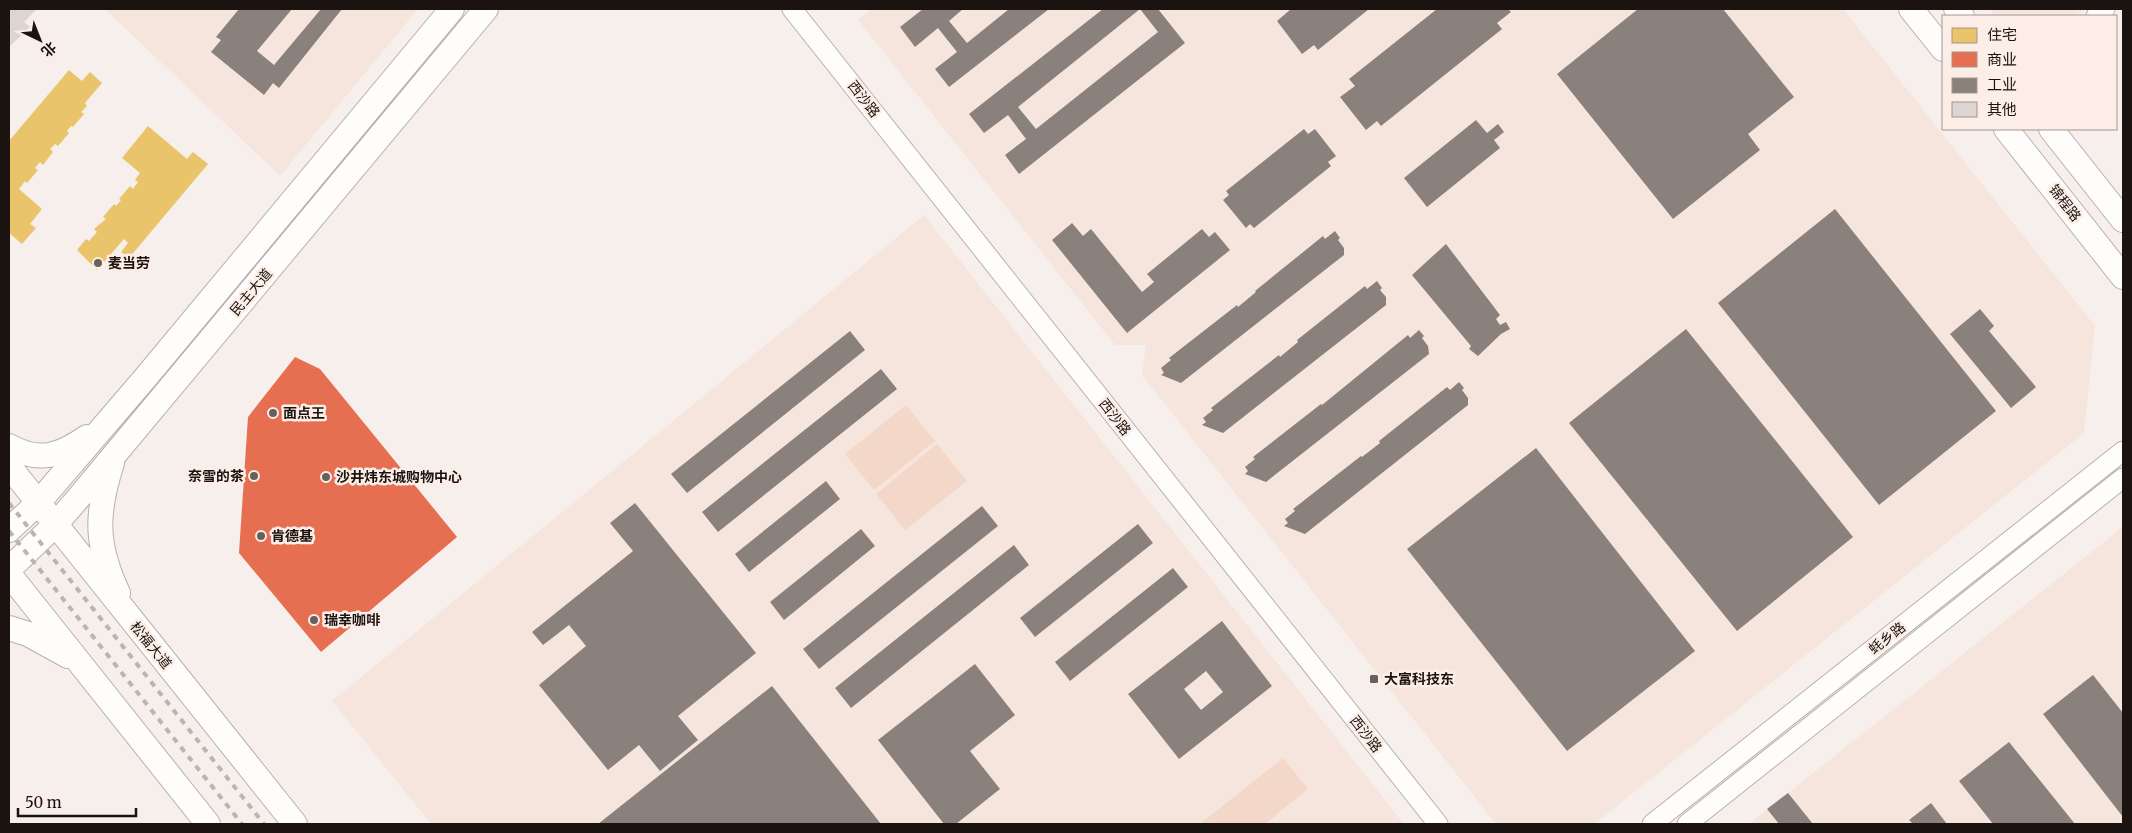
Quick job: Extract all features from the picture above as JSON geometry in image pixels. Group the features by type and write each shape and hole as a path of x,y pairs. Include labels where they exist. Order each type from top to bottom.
{"main road":[{"name":"民主大道","path":"9,530 38,503 146,376 452,9"},
{"name":"民主大道","path":"9,569 55,525 486,9"},
{"path":"1911,9 1942,48"},
{"name":"锦程路","path":"2007,130 2123,277"},
{"path":"2052,130 2123,220"},
{"path":"9,446 20,452 42,457 57,454 71,449 103,426"},
{"path":"115,454 105,486 100,514 100,538 114,585 130,619"},
{"name":"松福大道","path":"9,466 294,824"},
{"path":"9,574 208,824"},
{"path":"9,628 28,634 81,665"}],"street":[{"name":"西沙路","path":"792,9 1438,824"},
{"name":"蚝乡路","path":"1652,824 2123,451"},
{"name":"蚝乡路","path":"1687,824 2123,478"}],"shaded area":[{"path":"105,9 418,9 280,176"},
{"path":"872,9 1843,9 2095,326 2084,433 1594,824 1496,824 1142,375 1146,345 1115,345 858,20"},
{"path":"1989,9 2084,9 2075,15 1994,15"},
{"path":"924,215 1404,824 431,824 332,701"},
{"path":"906,405 935,441 874,490 845,454"},
{"path":"937,444 967,481 905,530 876,494"},
{"path":"2123,527 2123,824 1749,824"},
{"path":"1283,758 1308,789 1265,824 1200,824"}],"building: 住宅":[{"path":"69,70 82,81 90,72 102,83 85,103 87,106 81,112 84,114 73,127 71,126 67,131 69,133 58,146 55,144 50,149 53,152 43,165 40,162 35,168 38,170 19,189 42,209 30,224 36,228 22,244 9,233 9,141"},
{"path":"148,126 187,159 193,152 208,164 129,258 121,252 128,243 124,239 97,270 77,250 86,239 89,241 97,232 94,229 106,219 103,217 114,204 116,206 121,200 119,199 130,186 133,189 138,182 135,180 140,173 122,158"}],"building: 商业":[{"name":"沙井炜东城购物中心","path":"295,357 320,369 457,537 321,652 239,553 248,417"}],"building: 工业":[{"path":"239,9 292,9 257,51 274,65 321,9 342,9 279,88 273,83 264,95 211,52 221,40 216,37"},
{"path":"923,9 963,9 949,21 967,43 1009,9 1049,9 949,87 935,69 957,52 938,28 915,47 900,27"},
{"path":"1103,9 1140,9 1158,9 1185,43 1019,174 1005,155 1026,139 1008,115 984,133 969,114","holes":["1140,9 1158,32 1036,129 1018,107"]},
{"path":"1291,9 1369,9 1318,50 1314,45 1302,54 1277,21"},
{"path":"1437,9 1508,9 1511,12 1497,23 1502,29 1381,126 1377,121 1366,130 1340,97 1355,86 1349,79"},
{"path":"1638,9 1723,9 1794,97 1748,134 1760,150 1673,219 1557,74"},
{"path":"1476,120 1487,133 1498,124 1504,132 1494,140 1500,148 1427,207 1404,178"},
{"path":"1304,129 1308,134 1315,129 1336,156 1328,162 1331,166 1254,228 1250,224 1246,228 1223,200 1229,195 1226,191"},
{"path":"1835,209 1996,411 1879,505 1718,303"},
{"path":"1072,223 1083,236 1091,229 1142,292 1154,282 1147,274 1202,229 1209,237 1215,232 1230,250 1127,333 1052,240"},
{"path":"1335,231 1340,238 1338,240 1344,248 1344,255 1181,383 1161,375 1164,373 1161,368 1171,360 1169,358 1237,305 1238,307 1323,236 1325,239"},
{"path":"1446,244 1500,315 1496,319 1500,325 1506,322 1510,329 1501,334 1478,356 1469,349 1471,346 1412,275"},
{"path":"1377,281 1382,288 1380,290 1386,297 1386,305 1223,433 1202,425 1206,422 1203,418 1213,410 1211,408 1279,355 1280,357 1298,342 1297,340 1365,286 1367,289"},
{"path":"1980,309 1994,326 1989,331 2036,387 2011,408 1950,334"},
{"path":"1686,329 1853,537 1737,631 1569,423"},
{"path":"1419,330 1424,336 1422,338 1428,346 1429,354 1266,482 1245,474 1248,471 1245,467 1255,459 1253,457 1322,405 1408,335 1410,338"},
{"path":"850,331 865,350 687,493 671,474"},
{"path":"881,369 897,389 718,532 702,512"},
{"path":"1459,382 1468,398 1468,405 1305,534 1284,526 1288,523 1285,519 1295,511 1293,509 1380,443 1379,441 1447,387 1450,390"},
{"path":"1536,448 1695,651 1567,751 1407,549"},
{"path":"826,481 840,499 749,572 735,554"},
{"path":"635,503 756,653 678,716 698,740 660,771 639,745 608,770 539,685 586,646 569,625 543,645 532,632 633,551 610,523"},
{"path":"982,506 998,526 819,669 803,649"},
{"path":"1138,524 1153,543 1035,637 1020,618"},
{"path":"861,529 875,546 784,620 770,602"},
{"path":"1014,545 1029,565 851,708 835,688"},
{"path":"1173,568 1188,587 1070,681 1055,662"},
{"path":"1222,621 1272,686 1179,759 1128,694","holes":["1206,671 1223,692 1201,710 1184,689"]},
{"path":"975,664 1015,715 970,751 1000,789 956,824 944,824 878,740"},
{"path":"2093,675 2123,713 2123,817 2043,714"},
{"path":"772,686 881,824 598,824"},
{"path":"2009,742 2075,824 1993,824 1959,781"},
{"path":"1788,793 1813,824 1779,824 1767,809"},
{"path":"1931,803 1947,824 1913,824 1909,820"}],"building: 其他":[{"path":"9,9 37,9 24,22 30,27 9,47"}],"railway":[{"path":"9,503 264,824"},
{"path":"9,531 242,824"}],"place":[{"name":"麦当劳","path":"98,263"},
{"name":"面点王","path":"273,413"},
{"name":"奈雪的茶","path":"254,476"},
{"name":"沙井炜东城购物中心","path":"326,477"},
{"name":"肯德基","path":"261,536"},
{"name":"瑞幸咖啡","path":"314,620"},
{"name":"大富科技东","path":"1374,679"}]}
